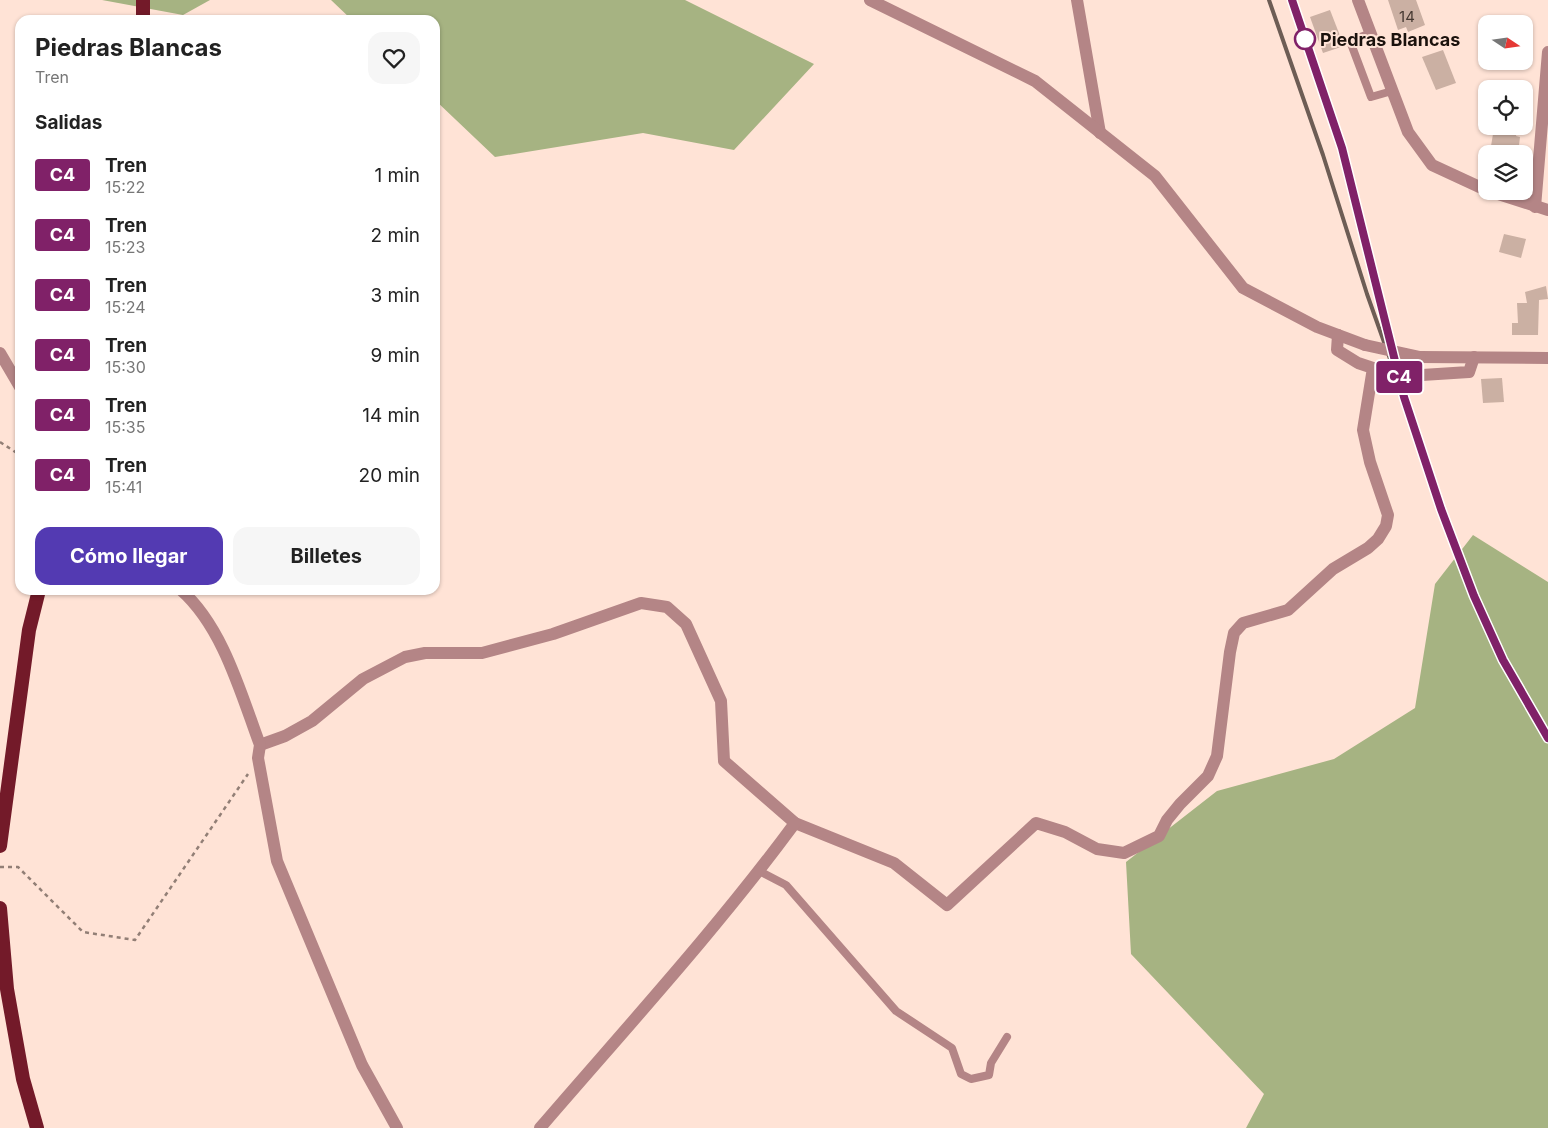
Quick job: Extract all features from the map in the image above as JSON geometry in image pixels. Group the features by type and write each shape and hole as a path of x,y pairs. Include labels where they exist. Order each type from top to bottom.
{"highway":[{"path":"142,15 143,0"},
{"path":"0,846 29,630 39,595"},
{"path":"0,908 7,989 23,1079 37,1128"}],"street":[{"path":"870,0 1035,81 1155,176 1243,288 1318,327 1365,346 1420,357 1548,358"},
{"path":"1077,0 1100,133"},
{"path":"1358,0 1408,132 1432,165 1478,186"},
{"path":"1515,200 1542,209 1548,52"},
{"path":"1338,335 1337,350 1358,363 1376,368 1422,375 1469,372 1474,357"},
{"path":"0,353 15,378"},
{"path":"259,751 312,721 363,679 405,657 425,653 482,653 553,634 641,603 666,607 686,624 721,701 724,761 794,823 894,863 947,905 1036,823 1065,832 1096,849 1124,853 1159,836 1167,820 1180,804 1208,776 1217,756 1234,633 1243,623 1288,610 1333,569 1368,548 1378,539 1386,526 1388,516 1370,462 1363,430 1376,368"},
{"path":"187,595 221,644 259,751 278,861 362,1065 397,1128"},
{"path":"540,1128 759,871 794,823"}],"lane":[{"path":"1371,34 1350,41 1372,97 1392,91"},
{"path":"759,871 786,885 896,1011 952,1048 961,1074 972,1079 989,1075 992,1063 1008,1037"}],"path":[{"path":"0,442 15,452"},
{"path":"0,867 18,867 84,932 136,940 259,751"}],"green space":[{"path":"102,0 210,0 183,15"},
{"path":"331,0 685,0 814,64 734,150 643,133 495,157 440,105 440,15 347,15"},
{"path":"1473,535 1548,582 1548,1128 1246,1128 1264,1094 1131,954 1126,862 1217,791 1334,759 1415,708 1435,584"}],"building":[{"path":"1388,0 1416,0 1425,25 1408,32 1406,27 1398,30"},
{"path":"1330,10 1344,46 1323,53 1310,17"},
{"path":"1443,50 1456,83 1436,90 1422,57"},
{"path":"1493,135 1516,135 1520,137 1519,145 1491,145"},
{"path":"1504,234 1526,239 1521,258 1499,252"},
{"path":"1546,286 1548,299 1539,300 1538,335 1512,335 1512,323 1518,323 1517,303 1527,303 1525,292"},
{"path":"1502,378 1504,402 1483,403 1481,379"}],"railway":[{"path":"1269,0 1323,155 1367,294 1474,596 1503,660 1548,738"},
{"path":"1292,0 1342,148 1389,339"}],"train":[{"name":"C4","path":"1292,0 1342,148 1357,201 1404,397 1441,509 1474,596 1503,660 1548,738"}],"place":[{"name":"Piedras Blancas","path":"1305,39"}]}
